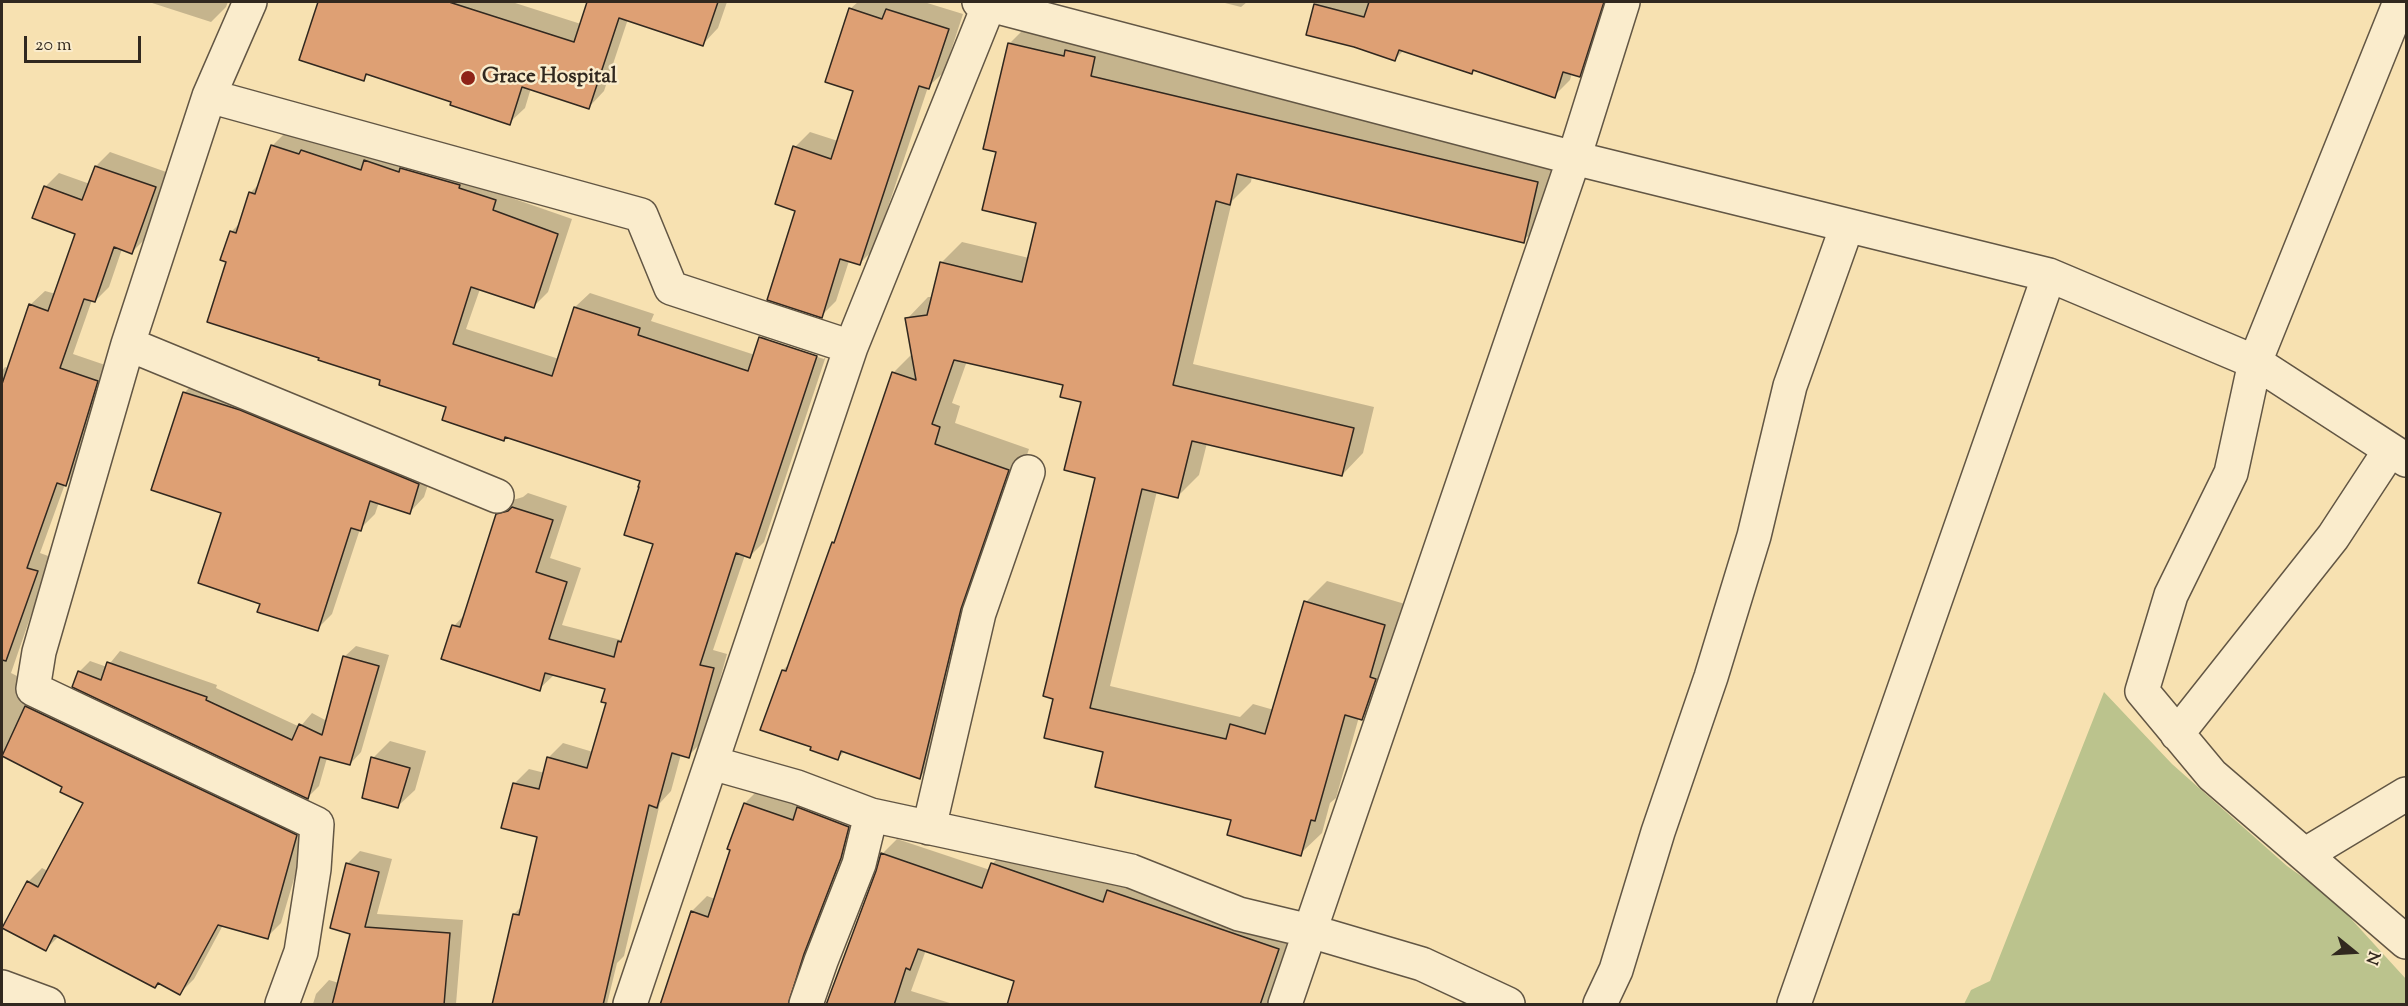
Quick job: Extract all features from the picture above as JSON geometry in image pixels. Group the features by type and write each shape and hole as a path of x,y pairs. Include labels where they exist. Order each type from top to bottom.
{"street":[{"path":"250,2 209,96 128,344 39,652 33,689 317,824 314,869 301,952 282,1005"},
{"path":"630,1005 851,346 986,2 1574,158 2049,275 2255,362 2398,455 2177,734"},
{"path":"1285,1005 1574,158 1623,2"},
{"path":"2400,2 2255,362 2231,473 2171,595 2142,691 2212,775 2406,942"},
{"path":"209,96 641,215 671,288 851,346"},
{"path":"1600,1005 1616,970 1658,832 1711,677 1754,536 1790,386 1847,226"},
{"path":"1794,1005 2049,275"},
{"path":"128,344 497,496"},
{"path":"929,828 979,613 1028,472"},
{"path":"712,762 797,787 870,815 1131,871 1239,914 1310,930 1422,964 1508,1005"},
{"path":"2306,854 2406,794"},
{"path":"806,1005 820,961 859,864 870,815"},
{"path":"2,987 48,1005"}],"green space":[{"path":"2104,692 2172,764 2287,866 2332,898 2406,979 2406,1004 1964,1004 1971,990 1990,981"}],"building":[{"path":"318,2 449,2 574,42 587,2 718,2 703,46 619,18 589,109 522,87 510,125 450,105 451,102 366,74 364,81 299,60"},
{"path":"1369,2 1604,2 1580,77 1563,72 1555,98 1473,70 1472,74 1399,50 1395,61 1354,47 1306,35 1314,4 1364,17"},
{"path":"849,8 882,19 886,9 949,29 929,89 919,86 860,265 840,259 822,318 767,300 795,211 775,204 793,146 831,159 853,91 825,82"},
{"path":"1008,43 1064,56 1065,50 1095,57 1091,76 1538,182 1524,243 1237,174 1230,205 1216,201 1173,385 1354,428 1342,476 1192,441 1178,498 1142,489 1090,708 1226,739 1230,724 1265,734 1304,601 1385,625 1370,677 1376,679 1362,720 1345,715 1315,821 1311,820 1301,856 1227,835 1231,820 1095,787 1103,752 1044,738 1053,699 1043,696 1095,478 1064,470 1081,402 1060,397 1063,385 954,360 932,424 940,427 935,444 1009,470 961,609 920,779 841,751 838,760 810,750 811,747 760,730 782,670 786,671 832,542 834,543 892,372 916,380 905,318 927,315 940,262 1022,282 1036,223 982,210 996,152 983,149"},
{"path":"271,145 299,154 301,150 361,170 364,160 399,172 400,168 460,185 459,188 496,200 493,210 558,234 534,308 471,287 453,344 552,376 574,307 640,328 638,335 748,371 759,337 817,356 750,558 736,553 700,665 714,668 689,758 672,753 657,808 649,805 603,1005 492,1005 513,914 519,915 537,837 501,828 513,783 539,789 547,757 587,768 606,703 601,702 605,689 545,673 540,691 441,659 452,625 460,627 496,514 508,511 512,507 553,520 536,572 567,582 549,639 614,657 653,544 624,535 640,481 505,437 504,441 442,420 446,407 379,385 380,380 318,360 319,358 207,322 226,262 220,260 230,231 236,233 249,192 255,194"},
{"path":"95,166 156,187 132,254 114,247 95,302 84,299 60,368 98,381 66,486 57,483 27,568 38,571 6,661 2,660 2,384 29,304 48,311 75,234 32,218 44,186 82,200"},
{"path":"183,392 240,410 419,484 410,514 370,501 361,531 351,528 318,631 257,612 260,604 198,583 221,513 151,490"},
{"path":"343,656 379,666 350,765 320,757 308,799 72,687 78,671 101,680 107,662 207,697 206,700 292,740 299,724 322,735"},
{"path":"25,706 297,835 268,939 218,925 180,995 158,983 155,988 54,935 46,951 2,928 27,881 38,887 83,803 60,792 62,787 2,756"},
{"path":"371,757 410,768 398,808 362,798"},
{"path":"744,803 793,820 797,807 849,827 841,858 804,954 788,1005 660,1005 691,911 708,917 730,850 727,849"},
{"path":"881,853 982,888 991,863 1103,902 1107,890 1279,949 1260,1005 1007,1005 1014,981 918,949 910,970 906,968 894,1005 826,1005"},
{"path":"346,863 379,872 365,927 450,933 444,1005 332,1005 350,934 330,928"}],"place":[{"name":"Grace Hospital","path":"468,78"}]}
